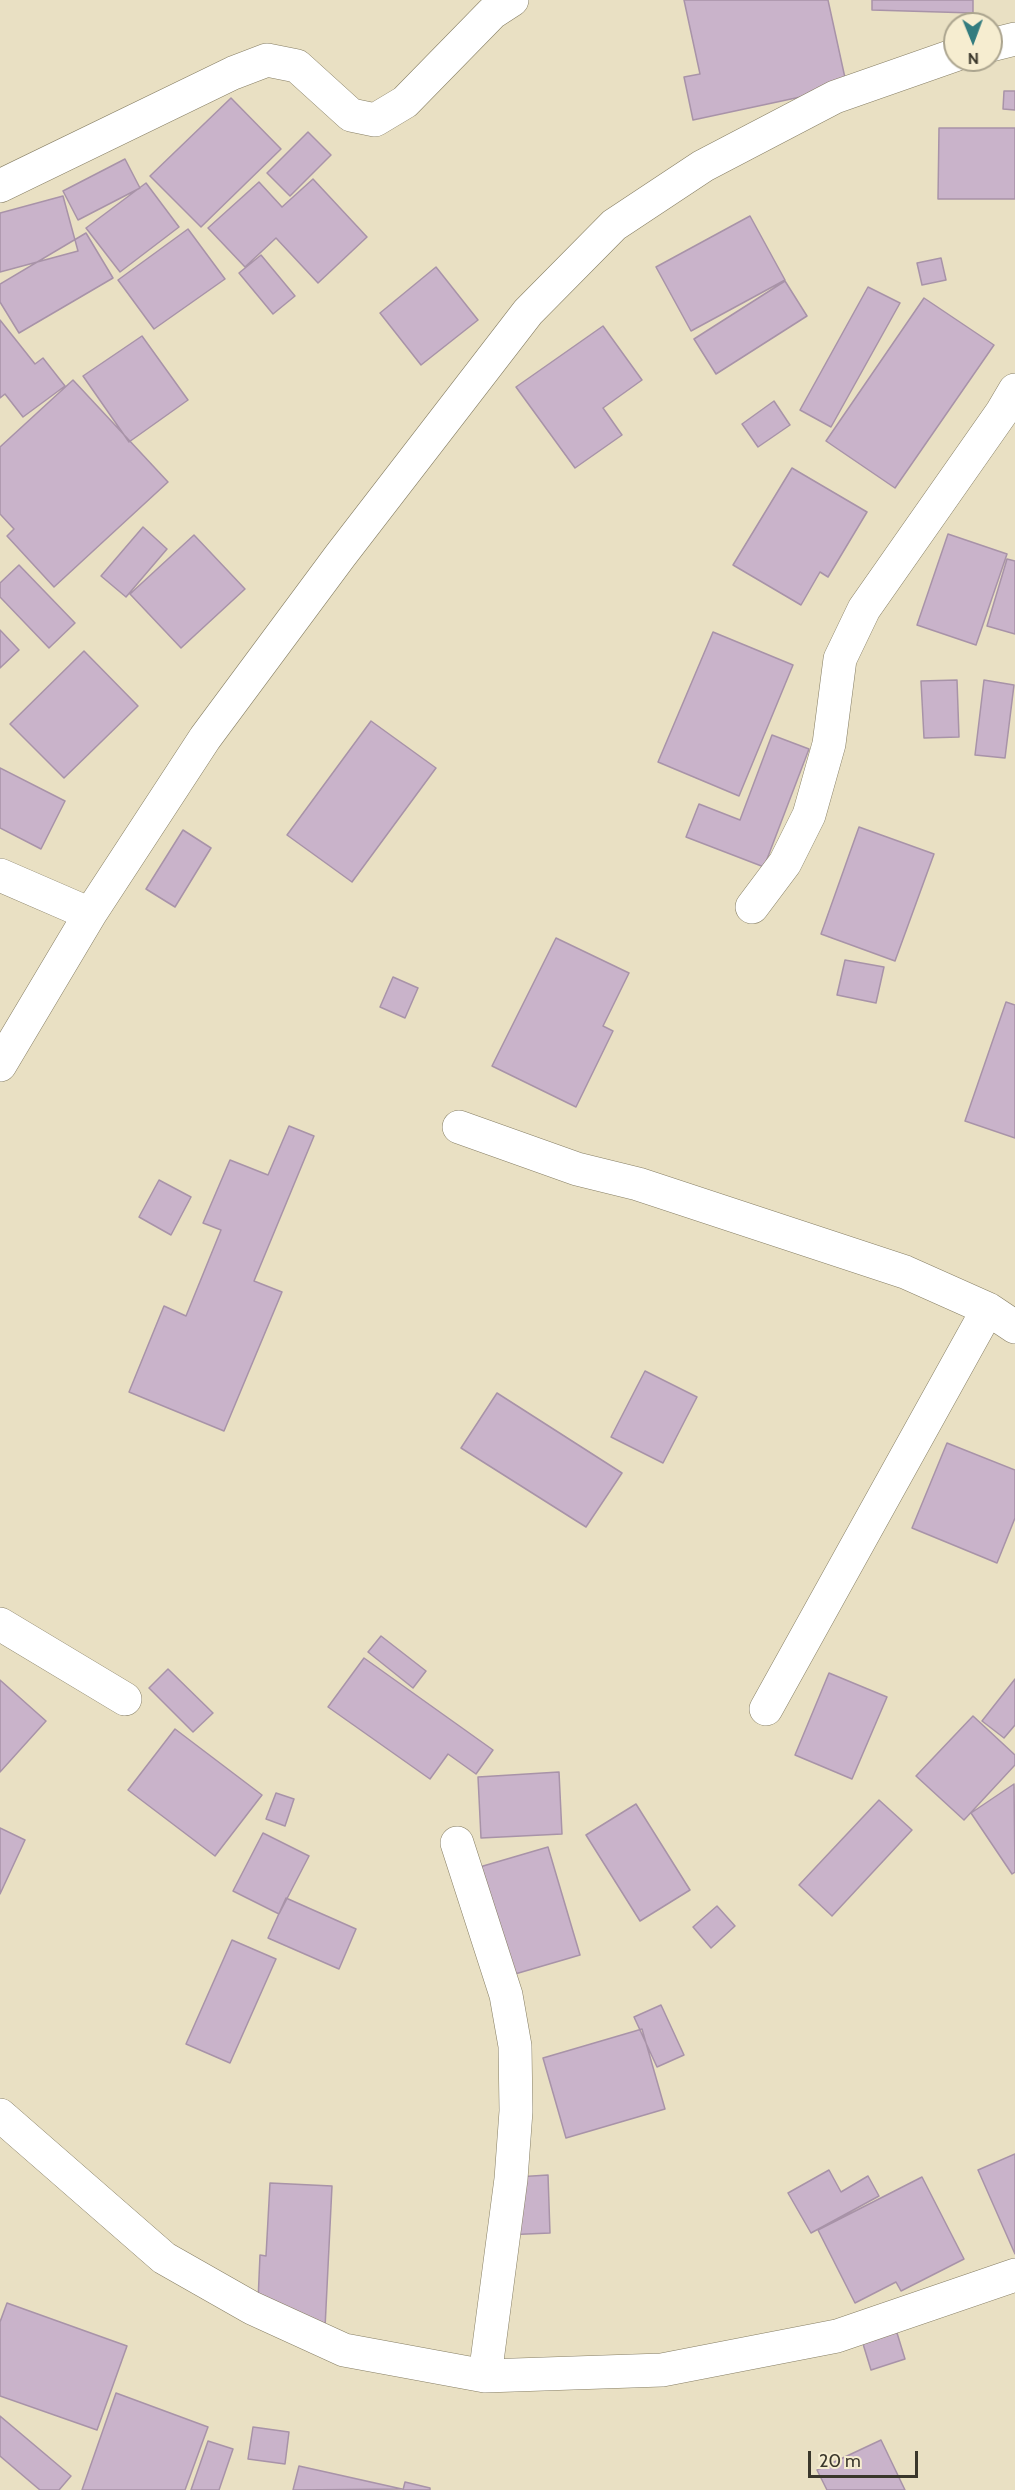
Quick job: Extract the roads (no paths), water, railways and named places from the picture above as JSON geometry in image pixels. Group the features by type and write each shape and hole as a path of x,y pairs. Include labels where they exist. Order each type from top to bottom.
{"street":[{"path":"0,186 233,73 267,60 297,66 351,115 375,120 405,102 492,13 512,0"},
{"path":"0,1065 90,914 205,738 340,556 528,312 614,225 703,166 835,97 943,59"},
{"path":"752,906 785,863 809,815 829,744 840,659 864,609 1015,390"},
{"path":"0,875 90,914"},
{"path":"459,1127 577,1169 638,1184 905,1272 988,1309 1015,1327"},
{"path":"766,1709 988,1309"},
{"path":"0,1624 125,1699"},
{"path":"457,1843 506,1995 515,2046 516,2110 511,2179 485,2376"},
{"path":"0,2115 164,2258 252,2308 344,2350 485,2376 662,2370 837,2336 1015,2275"}]}
